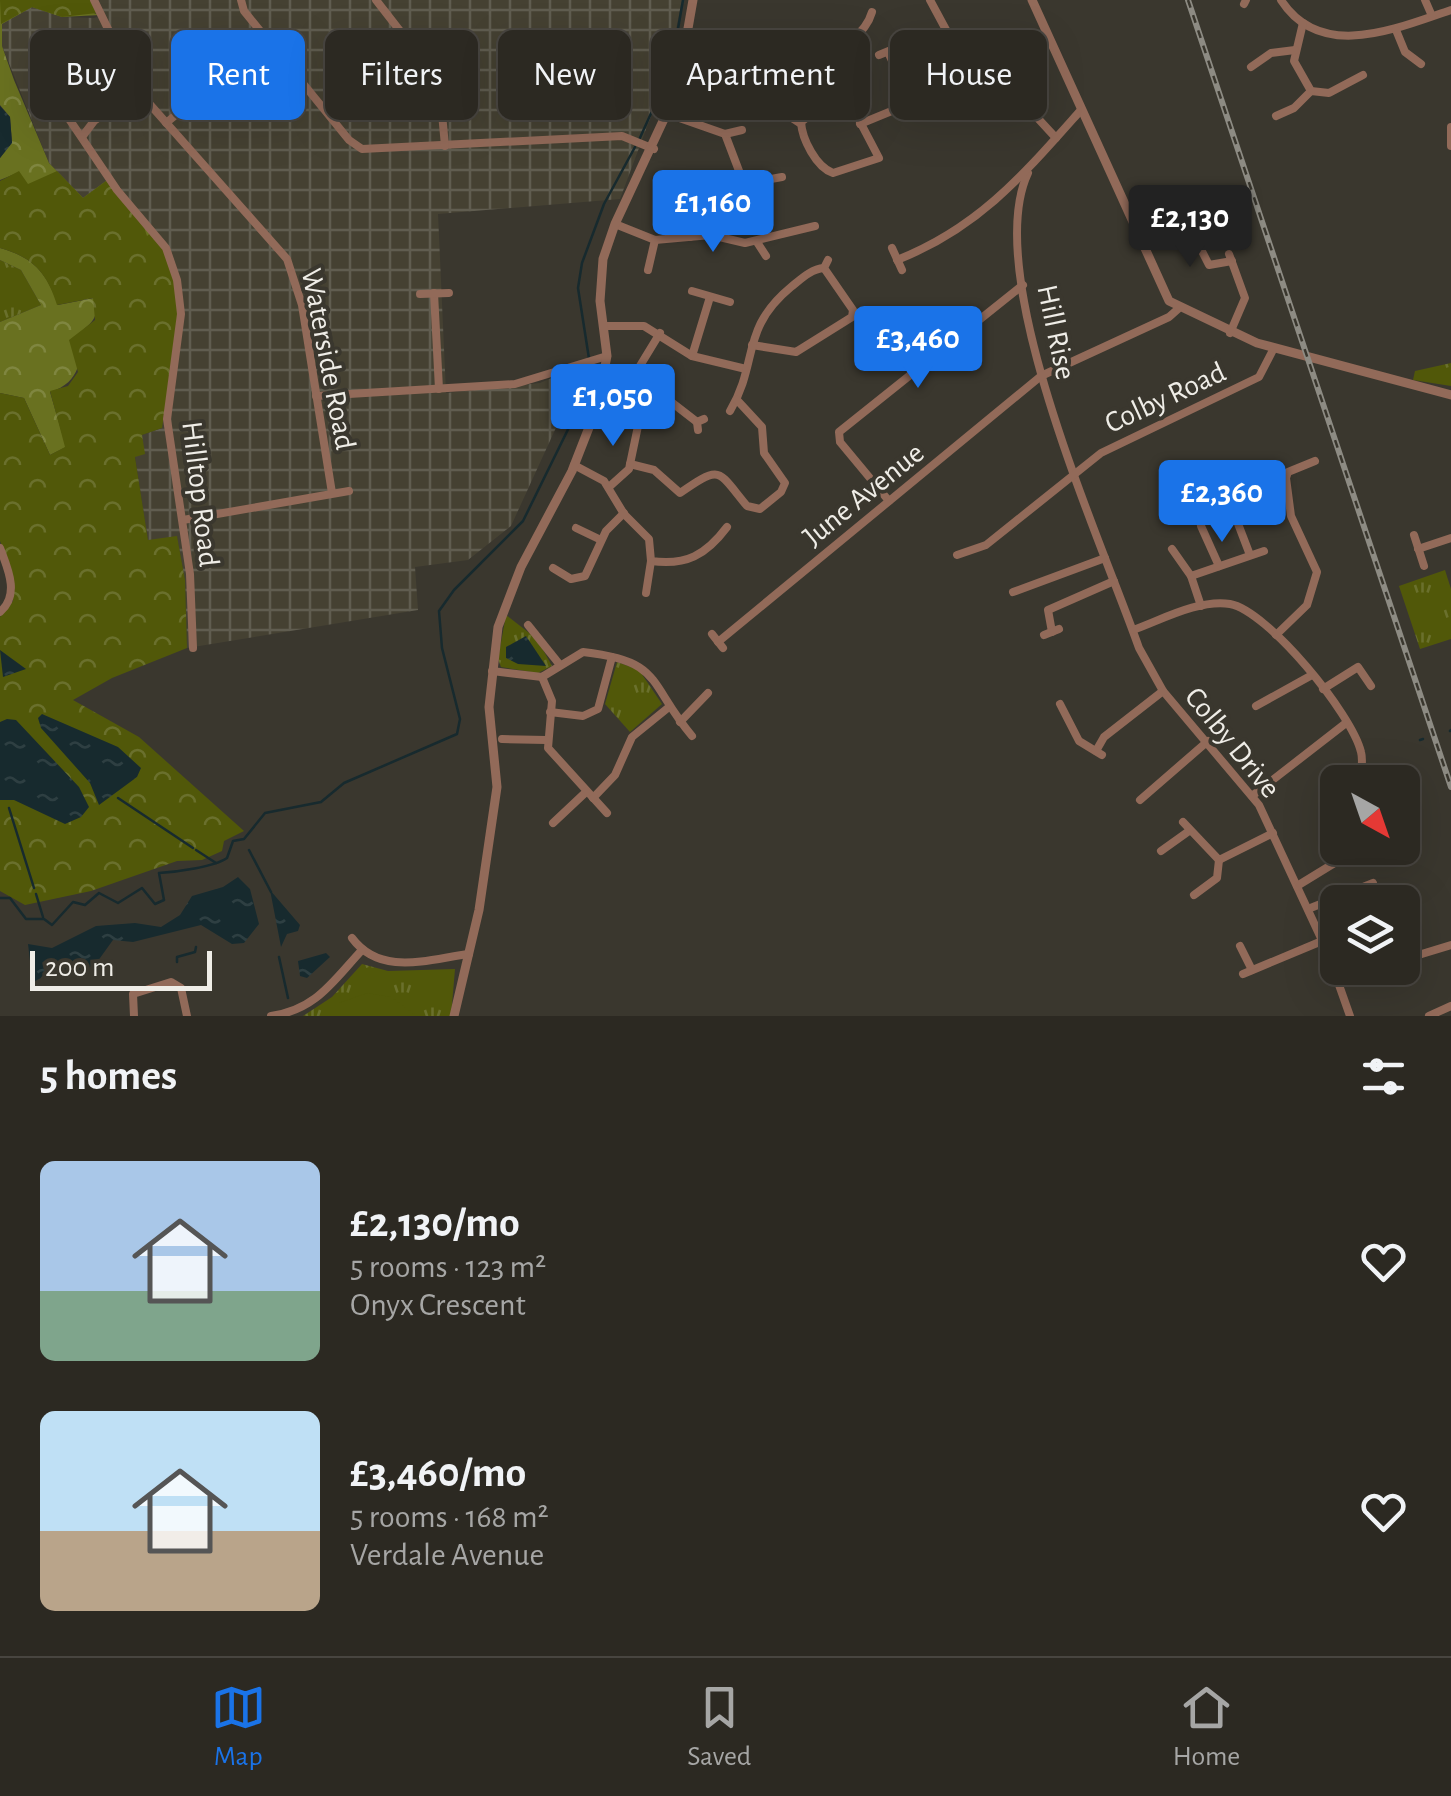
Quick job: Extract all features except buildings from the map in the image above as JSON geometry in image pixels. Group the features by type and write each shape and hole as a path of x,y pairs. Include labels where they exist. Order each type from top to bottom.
{"street":[{"name":"Waterside Road","path":"94,0 109,30"},
{"path":"242,0 261,30"},
{"path":"376,0 439,81 445,146"},
{"path":"688,30 693,0"},
{"path":"930,0 944,10 952,30"},
{"path":"1032,0 1162,290 1178,308 1230,333 1274,348 1451,395"},
{"path":"1282,0 1304,23 1357,36 1396,30 1451,10"},
{"path":"1425,0 1432,16"},
{"path":"867,30 872,12"},
{"path":"1304,23 1295,50 1296,70 1311,90 1330,93 1359,79"},
{"path":"1396,30 1415,64"},
{"path":"1251,66 1271,52 1295,50"},
{"path":"878,55 890,51"},
{"path":"305,86 355,146 368,150 637,141 654,150"},
{"path":"1278,111 1294,108 1311,90"},
{"name":"Waterside Road","path":"151,106 287,259 302,305 332,493"},
{"path":"860,124 890,110"},
{"path":"897,260 939,242 1028,173 1081,110"},
{"path":"166,123 171,119"},
{"name":"Hilltop Road","path":"69,120 117,190 166,248 177,280 181,314 167,419 183,520 193,648"},
{"path":"82,137 95,120"},
{"path":"454,1016 469,954 498,775 489,715 492,670 509,594 574,465 597,407 604,326 600,281 615,224 666,120"},
{"path":"685,120 725,134 742,130"},
{"path":"795,120 801,124 828,172 856,168 888,153"},
{"path":"801,124 802,120"},
{"path":"858,120 879,158"},
{"path":"1039,120 1056,138"},
{"path":"1451,127 1451,146"},
{"path":"725,134 746,194"},
{"name":"Hill Rise","path":"1028,173 1018,199 1016,225 1024,286 1041,376 1082,496"},
{"path":"744,184 782,178"},
{"path":"1004,192 1018,199"},
{"path":"680,193 690,236"},
{"path":"1182,212 1209,265 1230,257 1245,298 1230,333"},
{"path":"615,224 655,240 690,236 757,242 810,231"},
{"path":"648,270 655,240"},
{"path":"757,242 766,256"},
{"path":"892,248 902,270"},
{"path":"730,412 746,370 755,328 768,307 814,270 826,264 862,322"},
{"path":"890,501 840,442 839,432 1024,286"},
{"path":"692,291 730,302"},
{"path":"420,294 449,293"},
{"path":"434,294 439,390"},
{"path":"692,356 710,297"},
{"name":"June Avenue","path":"718,641 1041,376 1168,317 1178,308"},
{"path":"752,345 796,352 854,314"},
{"path":"604,326 635,324 660,332 692,356 746,370"},
{"path":"622,380 635,374 660,332"},
{"name":"Colby Road","path":"957,555 986,545 1073,473 1123,440 1259,377 1274,348"},
{"path":"316,396 534,381 602,356"},
{"path":"635,374 700,424"},
{"path":"680,493 711,472 726,476 752,508 760,508 781,492 783,477 764,452 762,426 737,400"},
{"path":"609,487 630,464 638,426"},
{"path":"630,464 654,470 680,493 683,503"},
{"path":"574,465 609,487 624,512 650,538 649,588"},
{"path":"1275,476 1310,466"},
{"path":"1276,635 1308,605 1316,584 1314,560 1290,516 1286,475"},
{"path":"1222,482 1250,554"},
{"path":"183,520 349,491"},
{"name":"Colby Drive","path":"1082,496 1133,630 1163,691 1252,796 1320,936"},
{"path":"553,568 569,581 588,573 601,540 624,512"},
{"path":"1201,526 1218,561"},
{"path":"574,527 601,540"},
{"path":"651,561 682,563 727,527"},
{"path":"1414,535 1424,566"},
{"path":"1418,550 1451,538"},
{"path":"0,548 11,586 8,604 0,612"},
{"path":"1172,549 1191,576 1202,606"},
{"path":"1191,576 1218,561 1264,551"},
{"path":"1179,560 1188,554"},
{"path":"1013,592 1105,558"},
{"path":"1052,632 1048,610 1114,581"},
{"path":"1133,630 1202,606 1234,605 1254,614 1323,689 1346,723 1362,756 1362,765"},
{"path":"534,626 560,665"},
{"path":"492,670 542,677 581,652 640,664 692,736"},
{"path":"550,712 582,716 598,710 612,657"},
{"path":"1323,689 1358,667 1372,686"},
{"path":"1263,706 1312,675"},
{"path":"542,677 551,696 546,740 561,766 606,813"},
{"path":"1060,704 1080,741 1099,753 1104,737 1163,691"},
{"path":"680,722 706,699"},
{"path":"553,823 616,775 632,736 669,707"},
{"path":"1058,724 1068,718"},
{"path":"1252,796 1346,723"},
{"path":"502,739 546,740"},
{"path":"1140,800 1152,785 1208,741"},
{"path":"1183,822 1219,860"},
{"path":"1164,847 1189,831"},
{"path":"1219,860 1273,833"},
{"path":"1197,891 1217,878 1219,860"},
{"path":"1296,886 1334,865"},
{"path":"1308,909 1373,883"},
{"path":"352,938 362,950 393,962 469,954"},
{"path":"1240,946 1247,972 1320,942"},
{"path":"1420,955 1451,947"},
{"path":"270,1016 294,1011 319,998 362,950"},
{"path":"447,959 466,966"},
{"path":"134,1016 133,994 172,982 180,986 188,1016"},
{"name":"Colby Drive","path":"1341,985 1350,1016"},
{"path":"1429,1016 1451,1006"}],"shaded area":[{"path":"99,0 682,0 676,30 651,30 651,116 620,199 438,214 446,393 540,383 577,367 576,384 511,526 468,560 415,567 418,610 187,648 185,580 177,537 148,541 135,456 142,435 162,428 173,333 168,254 107,181 83,199 49,163 32,120 151,120 151,30 30,30 30,116 2,46 1,24 32,7 62,17 105,15"}],"green space":[{"path":"0,0 50,0 100,15 62,17 32,7 2,24 2,46 49,163 83,198 106,181 142,229 150,227 181,305 163,391 17,173 0,180 0,158 12,142 10,117 0,105"},
{"path":"0,0 93,0 97,13 62,17 32,7 1,24"},
{"path":"19,171 28,184 57,171 83,198 106,181 140,215 147,236 153,231 168,254 181,305 162,428 142,435 145,454 135,457 148,540 177,536 185,580 187,648 112,678 73,700 139,737 244,831 224,841 222,851 202,860 177,861 91,891 25,905 0,891 0,617 13,601 11,569 0,541 0,393 24,398 50,455 65,447 50,391 68,386 78,372 69,340 95,320 93,298 57,305 37,268 0,248 0,181"},
{"path":"0,248 37,268 58,305 94,298 95,316 84,329 78,368 68,382 50,392 66,447 50,455 24,398 0,393 0,322 41,305 21,270 0,260"},
{"path":"0,260 21,270 41,305 0,322"},
{"path":"1451,363 1451,386 1413,380 1415,371"},
{"path":"1445,570 1451,589 1451,639 1420,649 1399,586"},
{"path":"506,615 537,639 552,666 538,673 501,667 498,659"},
{"path":"617,662 639,670 662,704 630,732 605,704"},
{"path":"362,964 388,971 455,969 451,1016 303,1016 332,997"},
{"path":"367,993 391,997 417,1016 325,1016 339,1003"}],"water":[{"path":"0,106 10,117 12,143 0,158"},
{"path":"526,636 546,666 518,664 506,658 506,647"},
{"path":"0,650 26,669 3,677"},
{"path":"42,714 118,747 141,768 137,777 99,805 90,783 41,728 38,718"},
{"path":"16,720 79,787 89,807 81,817 65,824 14,800 0,800 0,722"},
{"path":"238,877 250,889 259,924 244,943 232,944 201,925 133,942 113,940 95,965 80,971 59,969 35,981 32,978 28,944 52,948 96,926 135,923 161,927 180,915 192,896 223,887"},
{"path":"270,890 300,925 298,931 287,934 281,947"},
{"path":"326,953 330,957 307,978 300,976 298,961"}],"waterway":[{"path":"639,140 671,69 683,0"},
{"path":"0,898 10,898 26,919 44,919 52,925 73,902 85,905 99,893 118,903 142,888 155,904 164,900 159,873 227,858 233,841 244,839 265,813 321,802 344,783 457,734 460,719 442,648 439,611 454,590 523,521 581,403 590,365 578,288 582,263 604,204 635,147"},
{"path":"118,798 193,848"},
{"path":"9,808 34,888"},
{"path":"196,850 216,863"},
{"path":"249,850 271,892"},
{"path":"36,894 43,917"},
{"path":"177,962 177,957 195,952 196,947"},
{"path":"279,957 288,998"}],"railway":[{"path":"1188,0 1451,787"}]}
